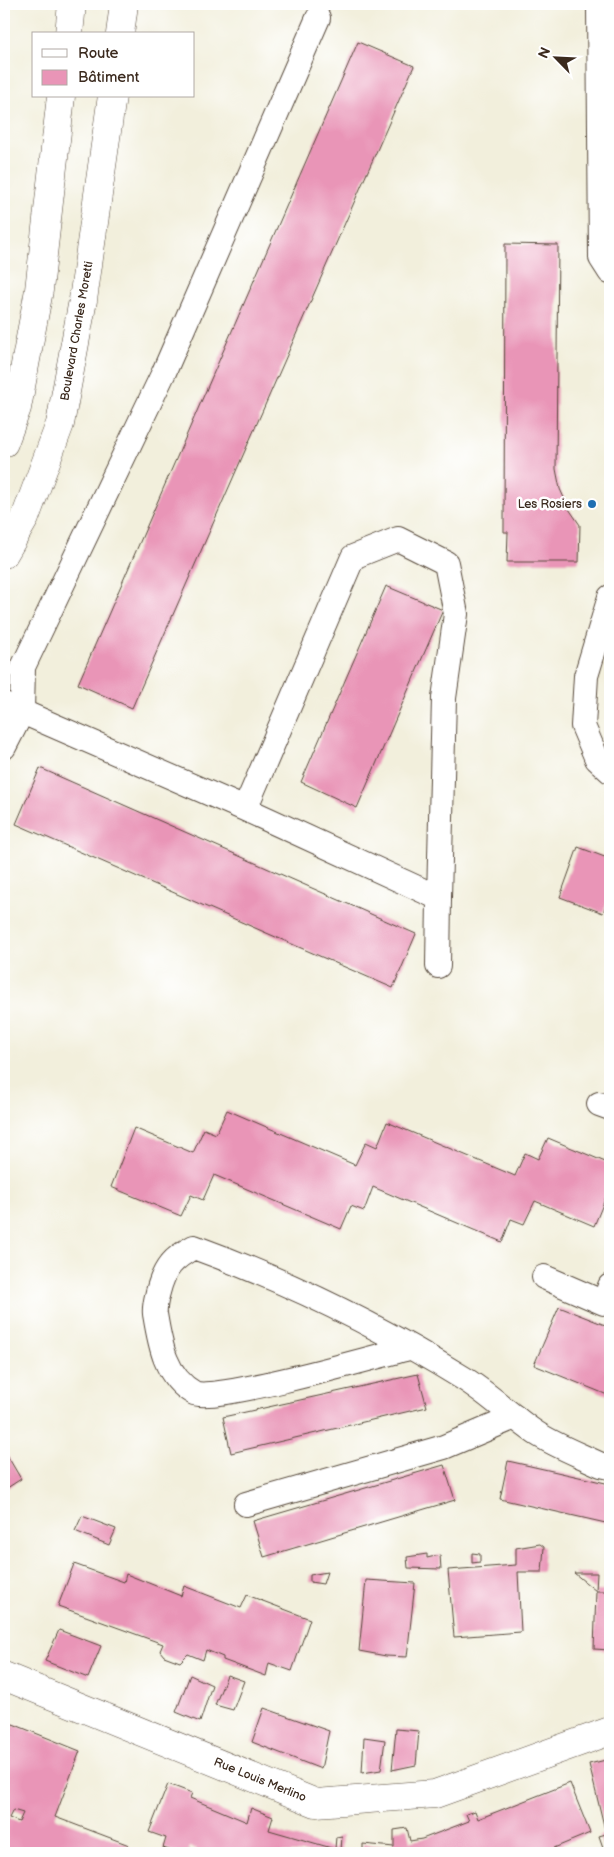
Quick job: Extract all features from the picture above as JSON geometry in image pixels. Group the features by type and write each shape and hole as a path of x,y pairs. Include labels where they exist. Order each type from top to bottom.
{"street":[{"path":"69,32 72,4"},
{"path":"120,32 124,4"},
{"path":"4,443 17,408 39,290 61,98"},
{"name":"Boulevard Charles Moretti","path":"4,554 24,518 60,424 84,300 112,98"},
{"name":"Rue Louis Merlino","path":"4,1676 316,1804 435,1794 610,1731"}],"lane":[{"path":"599,4 601,258 610,272"},
{"path":"4,747 23,667 164,372 318,18"},
{"path":"245,809 353,557 398,540 446,563 456,614 444,698 438,966"},
{"path":"610,597 586,676 583,726 597,759 610,772"},
{"path":"13,708 245,809 439,898"},
{"path":"409,1348 231,1393 196,1394 173,1377 160,1346 154,1308 163,1274 179,1255 194,1247 253,1268 409,1348 464,1379 538,1434 601,1465 610,1467"},
{"path":"544,1277 604,1303 610,1286"},
{"path":"246,1504 444,1447 515,1417"}],"building":[{"path":"358,42 414,66 132,708 78,684"},
{"path":"505,244 558,245 556,469 560,489 569,509 580,525 579,562 507,562 508,532 504,532"},
{"path":"386,586 443,610 357,808 301,782"},
{"path":"40,768 416,934 393,988 16,824"},
{"path":"578,847 610,859 610,894 603,913 560,897"},
{"path":"227,1110 355,1165 366,1142 377,1147 387,1122 515,1176 525,1153 538,1159 548,1138 610,1164 610,1187 594,1226 535,1201 524,1224 511,1219 502,1242 373,1187 364,1211 351,1206 341,1229 214,1175 203,1200 191,1195 181,1216 111,1187 134,1128 193,1153 204,1129 216,1134"},
{"path":"559,1307 610,1327 610,1396 534,1365"},
{"path":"418,1374 427,1407 231,1453 223,1417"},
{"path":"4,1450 21,1479 4,1490"},
{"path":"508,1461 610,1484 610,1524 500,1499"},
{"path":"444,1465 455,1500 264,1557 253,1521"},
{"path":"82,1516 116,1529 109,1545 75,1531"},
{"path":"540,1544 544,1547 542,1572 518,1572 521,1632 454,1637 448,1570 516,1565 516,1548"},
{"path":"472,1553 480,1554 480,1562 472,1563"},
{"path":"427,1554 427,1558 440,1555 441,1569 408,1568 407,1557"},
{"path":"74,1564 124,1582 126,1574 181,1596 184,1586 241,1608 247,1595 310,1619 292,1671 269,1663 266,1676 223,1660 223,1657 206,1650 203,1660 188,1654 180,1662 164,1656 160,1651 163,1644 58,1606"},
{"path":"327,1572 323,1584 310,1582 310,1575"},
{"path":"574,1573 597,1573 596,1591"},
{"path":"366,1580 415,1583 407,1657 386,1656 359,1651"},
{"path":"596,1591 610,1591 610,1650 594,1649"},
{"path":"59,1630 101,1646 88,1678 45,1661"},
{"path":"190,1675 212,1685 200,1722 176,1712"},
{"path":"227,1675 244,1681 233,1710 215,1705"},
{"path":"264,1708 329,1731 321,1769 252,1742"},
{"path":"13,1724 80,1751 55,1817 129,1845 127,1853 4,1853 4,1726","holes":["13,1810 23,1813 19,1822 9,1818"]},
{"path":"396,1729 419,1731 416,1765 392,1770"},
{"path":"364,1737 385,1740 381,1770 362,1773"},
{"path":"610,1759 610,1852 605,1853 599,1836 606,1834 589,1764"},
{"path":"570,1783 590,1833 554,1848 556,1853 194,1853 196,1849 190,1847 188,1853 178,1853 163,1848 166,1838 149,1832 168,1784 192,1793 190,1798 247,1822 251,1808 273,1817 269,1830 335,1849 336,1837 342,1836 341,1851 363,1852 363,1844 394,1847 394,1830 407,1828 410,1841 422,1839 469,1821 466,1814 475,1811 478,1819"}],"place":[{"name":"Les Rosiers","path":"592,504"}]}
